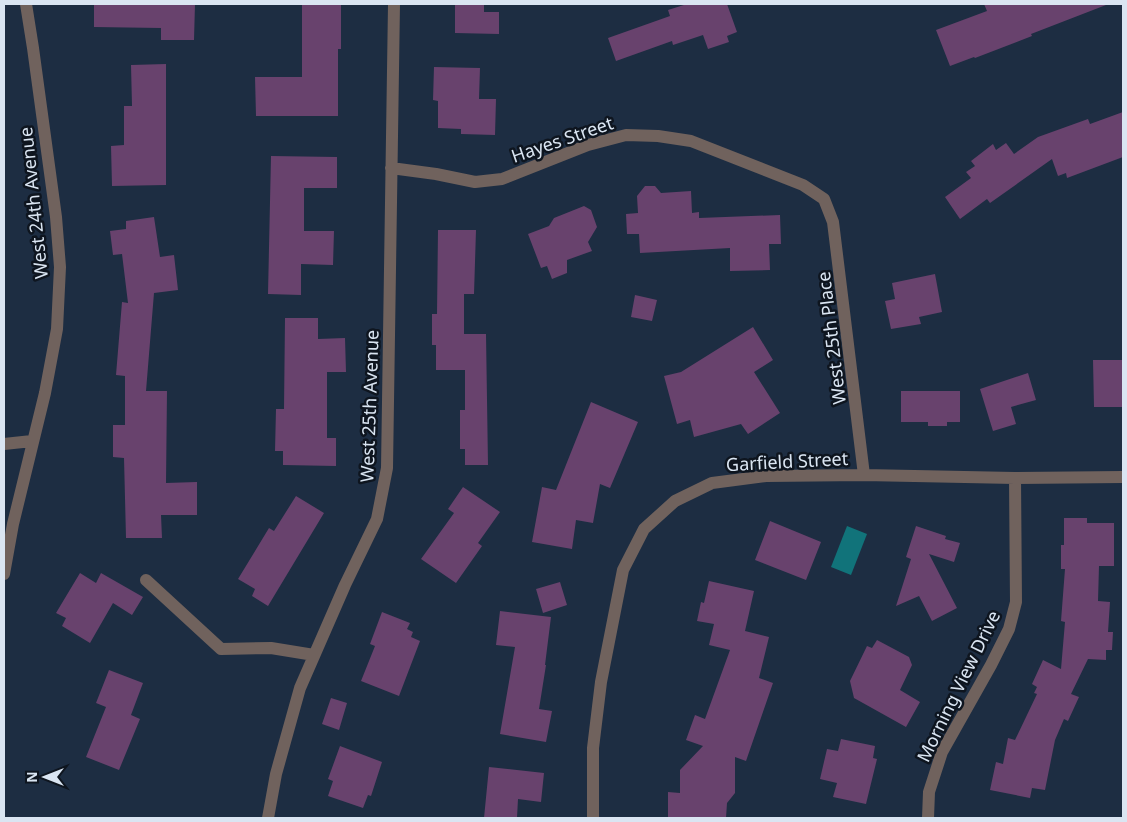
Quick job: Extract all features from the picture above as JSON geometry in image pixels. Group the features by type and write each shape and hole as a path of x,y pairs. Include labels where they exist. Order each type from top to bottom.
{"street":[{"name":"West 24th Avenue","path":"4,574 13,524 45,393 57,328 60,267 56,217 26,4"},
{"name":"West 25th Avenue","path":"268,818 276,774 300,688 377,519 387,468 394,4"},
{"name":"Hayes Street","path":"391,168 475,182 502,179 588,145 626,135 658,136 691,141 802,185 824,199"},
{"name":"West 25th Place","path":"824,199 834,222 864,475"},
{"path":"4,444 32,441"},
{"name":"Garfield Street","path":"594,818 592,748 600,682 623,570 644,529 675,501 712,483 766,476 1123,477"},
{"name":"Morning View Drive","path":"928,818 928,792 942,752 1009,629 1016,602 1015,478"},
{"path":"146,580 221,649 271,648 314,655"}],"shaded area":[{"path":"847,526 867,534 851,575 831,567"}],"building":[{"path":"94,4 195,4 194,40 161,40 161,28 94,27"},
{"path":"302,4 341,4 341,49 338,49 338,116 256,116 255,77 302,77"},
{"path":"455,4 484,4 484,12 499,12 499,34 455,33"},
{"path":"687,4 727,4 737,32 727,36 729,42 708,49 703,35 673,45 672,41 616,61 608,38 670,16 668,10"},
{"path":"984,4 1106,5 1031,34 1032,36 950,66 936,30 987,11"},
{"path":"166,64 166,185 112,186 111,146 124,145 124,106 132,106 131,65"},
{"path":"434,67 480,68 479,99 496,99 495,135 461,134 461,129 438,128 438,101 433,100"},
{"path":"1123,112 1123,157 1067,178 1066,173 1058,176 1052,159 990,203 987,199 960,219 945,197 971,178 966,172 975,166 971,161 993,144 996,150 1006,143 1014,154 1038,137 1088,119 1090,124"},
{"path":"271,156 337,157 337,188 304,188 304,231 334,231 333,265 301,264 301,295 268,294"},
{"path":"645,186 655,186 661,193 691,191 692,213 699,212 699,218 780,215 781,244 769,244 770,270 730,271 730,248 640,253 639,234 627,234 626,214 638,213 637,196"},
{"path":"584,206 591,210 597,227 588,242 592,251 567,260 567,273 552,279 547,266 541,268 528,234 549,226 554,218"},
{"path":"154,217 160,257 174,255 178,290 154,293 146,391 167,391 166,483 197,482 197,515 161,515 162,538 126,538 124,458 113,457 113,425 125,425 125,376 116,375 122,302 128,303 122,254 113,255 110,231 126,229 126,221"},
{"path":"438,230 476,230 474,294 464,294 464,334 486,334 488,465 465,465 465,449 460,449 460,410 465,410 465,370 436,370 436,345 432,345 432,314 437,314"},
{"path":"935,274 942,312 919,317 921,324 891,329 885,301 895,299 892,283"},
{"path":"635,295 657,300 652,321 631,317"},
{"path":"285,318 318,318 318,339 345,338 346,372 327,372 327,438 336,438 336,466 283,465 283,451 275,451 276,409 284,409"},
{"path":"753,327 773,360 754,372 780,413 748,434 741,424 694,437 690,420 677,424 664,376 681,372"},
{"path":"1093,360 1123,360 1123,407 1094,407"},
{"path":"1028,373 1036,400 1011,407 1016,424 993,431 980,389"},
{"path":"901,391 960,391 960,422 947,422 947,426 928,426 928,422 901,422"},
{"path":"591,402 638,422 610,488 600,484 593,523 576,520 572,549 532,542 542,487 556,490"},
{"path":"463,487 500,512 478,543 482,546 456,583 421,559 454,513 448,509"},
{"path":"296,496 324,513 268,606 252,596 255,589 238,579 269,528 274,531"},
{"path":"1064,518 1087,518 1087,523 1114,523 1114,566 1099,566 1098,601 1110,602 1108,632 1113,632 1112,650 1106,650 1106,660 1088,659 1071,694 1079,697 1068,721 1064,719 1055,740 1045,790 1032,788 1030,798 990,790 996,762 1003,764 1008,738 1015,740 1037,694 1034,693 1037,687 1032,684 1043,660 1061,669 1065,622 1061,621 1065,569 1061,569 1061,545 1064,545"},
{"path":"770,521 821,542 806,580 755,560"},
{"path":"916,526 946,536 945,539 960,543 954,562 929,554 957,608 932,621 919,596 896,606 911,559 906,557"},
{"path":"80,573 96,583 101,573 143,597 132,615 113,603 90,643 62,626 66,618 56,613"},
{"path":"709,581 754,591 745,631 769,637 759,678 773,683 746,761 735,757 735,793 727,803 726,818 668,818 668,792 680,793 680,770 703,746 686,740 695,715 705,719 730,650 709,645 714,624 697,621 701,602 704,603"},
{"path":"560,582 567,605 543,613 536,589"},
{"path":"500,611 551,617 539,709 552,711 546,742 500,734 515,647 496,645"},
{"path":"382,612 410,623 407,629 413,632 411,637 420,641 399,696 361,681 375,646 370,644"},
{"path":"877,640 909,657 912,665 900,690 920,702 906,727 854,698 850,681 867,646 872,648"},
{"path":"109,670 143,683 131,715 140,719 119,770 86,757 106,707 96,703"},
{"path":"331,698 347,703 339,730 322,724"},
{"path":"841,739 875,746 873,758 877,759 866,804 833,797 837,783 820,779 827,749 838,751"},
{"path":"340,746 382,762 371,796 368,795 363,808 328,796 333,781 328,779"},
{"path":"489,767 544,773 541,802 518,799 517,818 484,818"}]}
